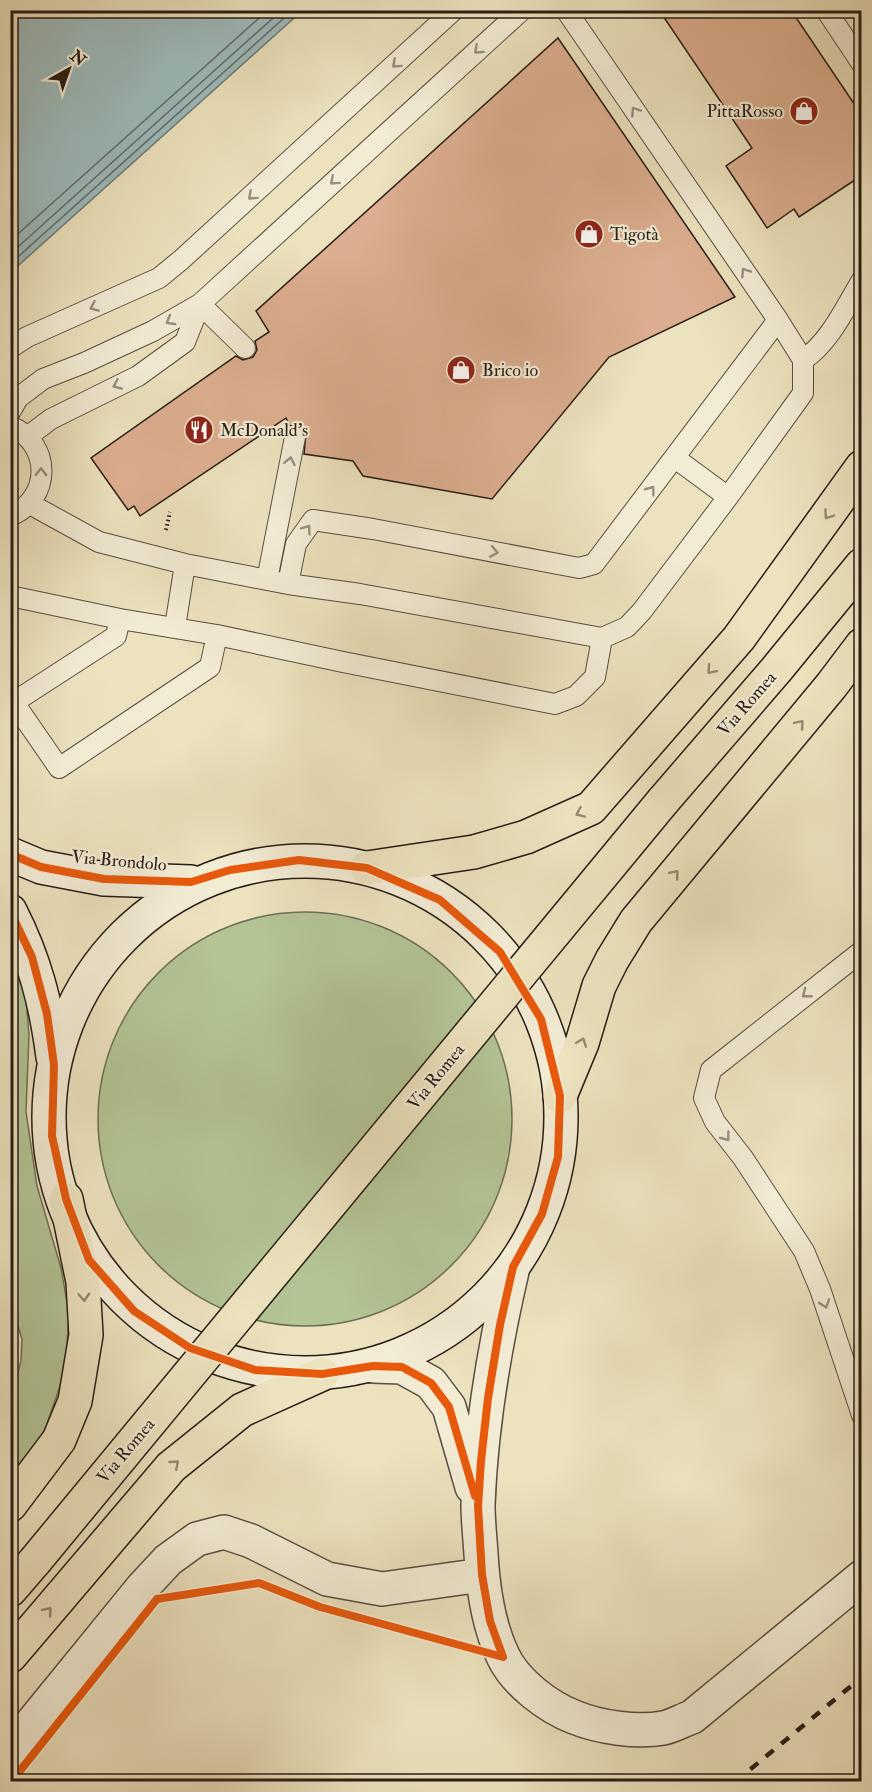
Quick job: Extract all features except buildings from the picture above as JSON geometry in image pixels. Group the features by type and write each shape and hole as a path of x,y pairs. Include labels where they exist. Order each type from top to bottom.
{"main road":[{"path":"54,1065 75,999 81,990 115,946 157,903 191,882 230,870 299,860 367,868 474,852 526,837 591,808 739,638 861,467"},
{"name":"Via Romea","path":"10,1590 861,565"},
{"path":"560,1096 582,1044 599,986 636,921 831,686 861,645"},
{"name":"Via Brondolo","path":"10,854 41,867 104,879 191,882"},
{"path":"367,868 440,900 500,951 541,1020 560,1096 558,1156 542,1214 513,1267 486,1300 452,1328 414,1350 373,1366"},
{"path":"10,911 32,957 47,1014 54,1065 52,1136 83,1282 86,1335 75,1401 59,1440 10,1505"},
{"path":"66,1199 89,1260 134,1311 190,1348 255,1370 322,1374 373,1366 402,1367 431,1383 449,1407 478,1506"},
{"path":"513,1267 500,1325 488,1398 478,1506 482,1575 490,1621 503,1657 512,1670 536,1694 555,1710 591,1724 625,1729 663,1728 692,1717 861,1577"},
{"path":"10,1656 171,1467 242,1410 322,1374"},
{"path":"10,1750 142,1588 168,1560 197,1539 224,1532 251,1541 327,1579 382,1589 482,1575"}],"lane":[{"path":"10,348 27,337 159,278 454,10"},
{"path":"10,412 18,398 43,379 84,363 143,335 200,304 522,10"},
{"path":"30,504 99,542 185,564 602,638 627,627 642,611 728,497 802,393 802,360 778,320 566,10"},
{"path":"826,10 861,64"},
{"path":"802,360 815,352 861,280"},
{"path":"200,304 245,348"},
{"path":"10,516 30,504 38,492 42,477 42,462 36,449 19,431 138,376 185,342 200,304"},
{"path":"288,584 296,544 313,520 579,568 594,564 778,320"},
{"path":"267,580 295,437"},
{"path":"675,458 728,497"},
{"path":"175,627 185,564"},
{"path":"10,596 120,619 217,635 343,663 555,704 576,696 595,677 602,638"},
{"path":"120,619 116,636 12,700 59,768 210,668 217,635"},
{"path":"858,959 711,1070 704,1098 715,1122 804,1251 855,1371 861,1415"}],"green space":[{"path":"305,912 345,916 384,928 420,947 451,973 477,1004 496,1040 508,1079 512,1119 508,1159 496,1198 477,1234 451,1265 420,1291 384,1310 345,1322 305,1326 265,1322 226,1310 190,1291 159,1265 133,1234 114,1198 102,1159 98,1119 102,1079 114,1040 133,1004 159,973 190,947 226,928 265,916"},
{"path":"10,939 25,984 29,1035 26,1112 37,1186 61,1268 69,1314 65,1372 44,1432 11,1483 11,1399 21,1361 22,1339 17,1323 10,1316"}],"water":[{"path":"11,10 302,10 302,11 11,272"}],"railway":[{"path":"735,1782 862,1677"}],"cycle path":[{"path":"10,854 41,867 104,879 191,882 230,870 299,860 367,868 440,900 500,952 541,1019 560,1096 558,1157 542,1214 513,1267 500,1325 481,1461 478,1506 482,1575 490,1621 503,1657"},
{"path":"10,911 32,957 47,1014 54,1065 52,1136 66,1199 89,1260 134,1311 190,1348 255,1370 322,1374 373,1366 402,1367 431,1383 449,1407 475,1496"},
{"path":"11,1782 157,1599 259,1583 320,1607 503,1657"}],"place":[{"name":"PittaRosso","path":"804,111"},
{"name":"Tigotà","path":"589,234"},
{"name":"Brico io","path":"461,370"},
{"name":"McDonald's","path":"199,430"}]}
